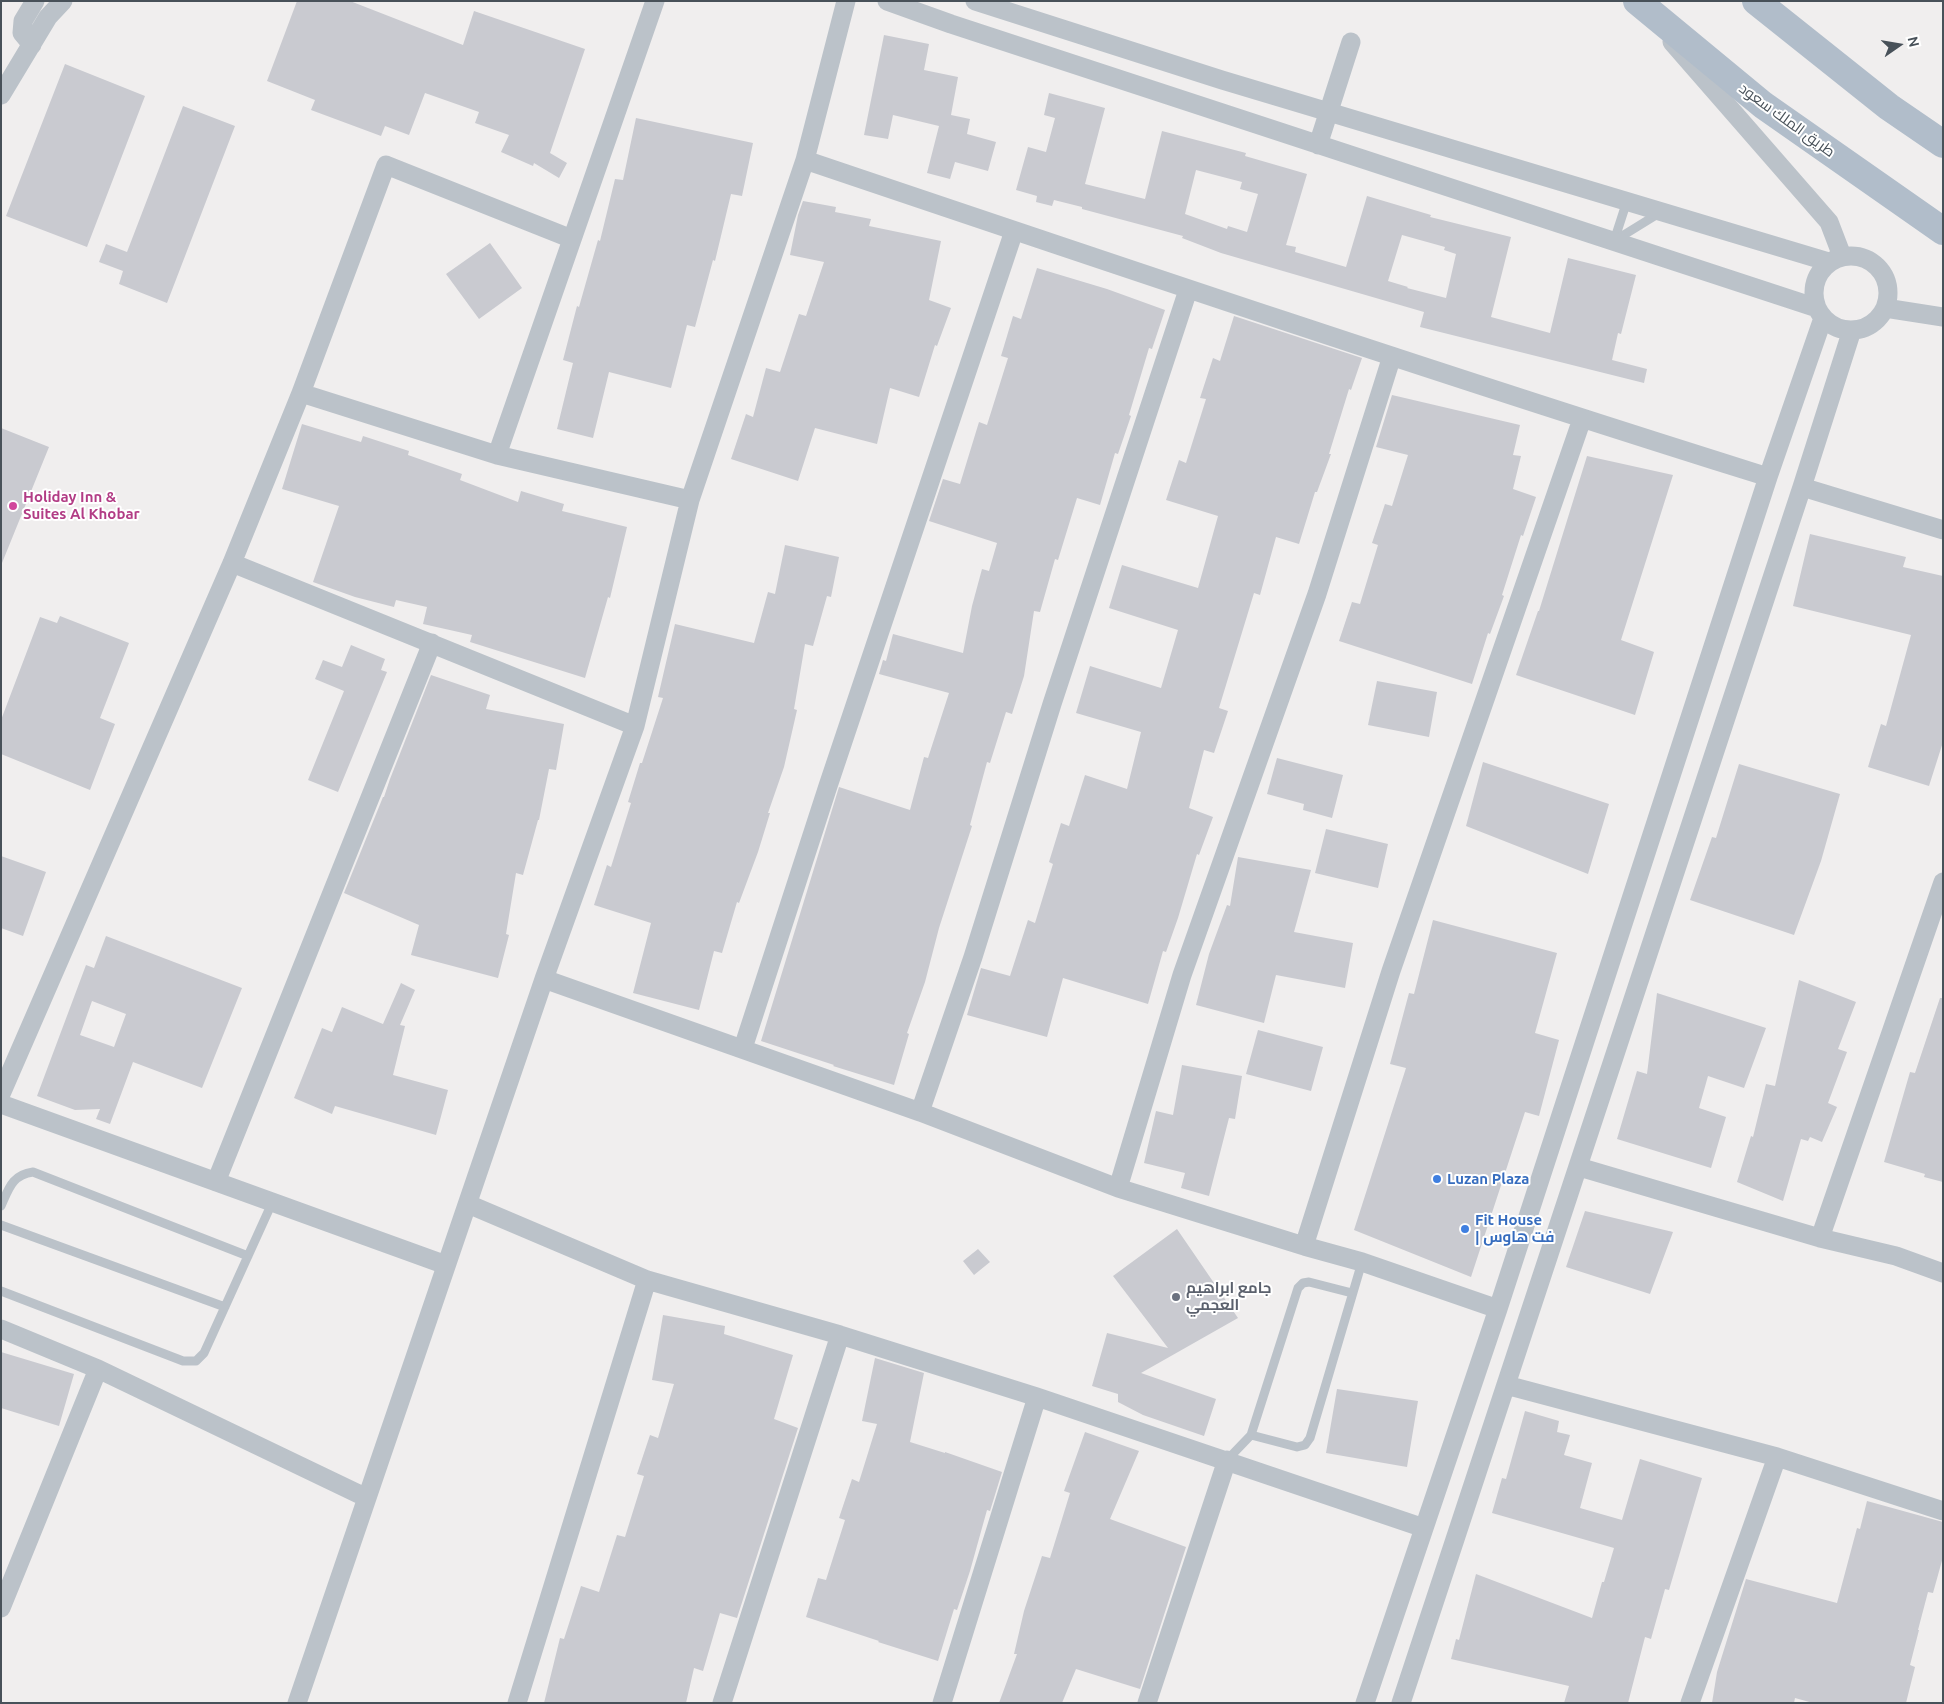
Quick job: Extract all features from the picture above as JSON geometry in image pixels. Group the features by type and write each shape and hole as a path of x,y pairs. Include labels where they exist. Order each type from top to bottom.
{"main road":[{"path":"1756,1 1889,107 1943,144"},
{"name":"طريق الملك سعود","path":"1637,2 1763,105 1943,231"}],"street":[{"path":"32,45 22,33 23,21 35,1"},
{"path":"1,95 48,17 63,1"},
{"path":"497,455 655,1"},
{"path":"297,1703 544,979 635,726 690,500 805,160 846,1"},
{"path":"887,1 1820,313"},
{"path":"975,1 1329,112 1661,212 1835,259 1854,256 1865,258 1875,264 1883,274 1887,285 1888,297 1885,308 1879,317 1862,329 1841,329 1831,325 1820,313 1813,296 1815,283 1820,271 1835,259"},
{"path":"1637,2 1829,222 1835,259"},
{"path":"1318,145 1351,42"},
{"path":"805,160 1188,290 1582,419 1768,477"},
{"path":"1,1094 232,563 301,393 386,165 572,239"},
{"path":"742,1048 1014,231"},
{"path":"920,1112 973,957 1052,704 1188,290"},
{"path":"1885,308 1943,317"},
{"path":"1365,1703 1498,1309 1820,313"},
{"path":"1401,1703 1579,1167 1852,330"},
{"path":"1118,1188 1182,975 1317,594 1392,356"},
{"path":"301,393 497,455 690,500"},
{"path":"1304,1246 1390,972 1582,419"},
{"path":"1802,487 1943,530"},
{"path":"232,563 635,726"},
{"path":"216,1182 432,643"},
{"path":"1820,1238 1943,882"},
{"path":"544,979 920,1112 1118,1188 1304,1246 1362,1262 1498,1309"},
{"path":"1,1104 446,1265"},
{"path":"1579,1167 1820,1238 1896,1256 1943,1273"},
{"path":"468,1204 647,1280 840,1335 1037,1397 1424,1528"},
{"path":"517,1703 647,1280"},
{"path":"1,1329 98,1369 367,1498"},
{"path":"722,1703 840,1335"},
{"path":"1,1608 98,1369"},
{"path":"1506,1385 1777,1457 1943,1511"},
{"path":"942,1703 1037,1397"},
{"path":"1690,1703 1777,1457"},
{"path":"1147,1703 1227,1460"}],"lane":[{"path":"1627,201 1614,241 1661,212"},
{"path":"1,1206 13,1182 22,1173 33,1172 248,1256"},
{"path":"1,1290 183,1361 196,1361 204,1353 272,1203"},
{"path":"1,1225 225,1307"},
{"path":"1251,1435 1297,1447 1305,1445 1310,1438 1362,1262"},
{"path":"1227,1460 1251,1435 1298,1288 1303,1283 1308,1282 1352,1293"}],"building":[{"path":"297,1 350,1 463,45 474,11 585,49 550,153 567,163 559,178 534,163 533,166 501,152 509,135 475,123 479,112 425,93 409,135 385,126 381,136 311,110 315,100 267,81"},
{"path":"884,35 929,44 924,70 958,77 951,115 970,119 967,134 996,142 988,171 955,162 950,179 927,173 939,126 893,115 888,139 864,135"},
{"path":"65,64 145,96 87,247 6,216"},
{"path":"1049,93 1105,108 1085,184 1145,199 1162,131 1246,153 1245,156 1307,174 1286,245 1296,247 1295,252 1346,267 1367,196 1431,215 1430,217 1511,237 1491,317 1550,333 1568,258 1636,275 1621,334 1618,333 1612,360 1647,369 1644,383 1420,327 1424,312 1221,253 1182,238 1183,236 1082,209 1082,207 1054,200 1052,206 1036,202 1037,196 1016,190 1028,147 1046,152 1055,118 1044,115","holes":["1196,170 1242,182 1240,189 1258,194 1247,232 1228,226 1227,229 1185,214","1402,235 1445,247 1444,250 1456,254 1446,298 1388,281"]},
{"path":"183,106 235,126 167,303 119,284 123,271 99,262 106,244 127,252"},
{"path":"636,118 753,143 742,196 731,194 715,261 713,260 695,327 687,325 671,388 609,372 593,438 557,429 573,363 563,360 577,306 579,307 598,240 600,241 615,179 623,180"},
{"path":"803,201 836,207 835,212 871,219 869,226 941,241 929,300 951,308 937,346 935,345 919,397 890,388 877,444 815,428 798,481 731,459 746,414 753,417 766,368 780,372 799,314 806,316 824,262 790,255 798,215"},
{"path":"490,243 522,288 479,319 446,274"},
{"path":"1037,268 1107,289 1165,310 1152,349 1149,348 1129,415 1131,416 1118,454 1115,453 1100,505 1077,498 1058,560 1055,559 1040,612 1034,611 1024,676 1012,714 1006,712 990,763 987,762 970,825 972,826 939,928 925,982 907,1033 909,1034 894,1085 761,1041 839,787 910,810 924,757 928,758 949,693 879,674 883,660 886,661 893,634 963,653 972,606 982,569 989,571 997,543 929,521 943,479 960,484 979,422 987,425 1008,358 1001,356 1013,316 1021,319"},
{"path":"1234,316 1362,358 1351,390 1349,389 1329,454 1331,454 1317,492 1315,492 1299,544 1276,537 1260,595 1254,593 1219,708 1228,711 1214,753 1204,750 1189,808 1213,817 1199,855 1197,854 1166,952 1163,951 1148,1004 1063,978 1047,1037 967,1015 981,968 1010,976 1028,920 1035,923 1053,864 1049,862 1061,823 1069,826 1085,775 1127,789 1141,732 1076,713 1090,666 1161,688 1178,630 1109,608 1122,565 1198,588 1218,516 1166,500 1179,460 1186,463 1206,399 1200,398 1213,358 1220,361"},
{"path":"1392,395 1520,425 1513,455 1521,456 1513,489 1536,497 1523,536 1521,535 1502,595 1504,596 1490,634 1488,633 1472,684 1339,641 1352,602 1360,604 1378,545 1372,543 1385,504 1392,506 1408,455 1376,447"},
{"path":"302,424 361,442 363,436 409,451 408,455 462,474 460,480 518,502 521,491 564,504 562,511 627,527 610,598 608,597 585,678 470,642 472,635 423,624 427,607 396,600 394,607 355,597 313,582 339,506 282,489"},
{"name":"Holiday Inn & Suites Al Khobar","path":"1,428 49,447 2,563 1,563"},
{"path":"1587,456 1673,475 1621,640 1654,652 1635,715 1516,675 1539,611"},
{"path":"1810,534 1906,557 1903,567 1943,576 1943,742 1929,786 1868,767 1881,724 1886,726 1911,635 1793,606"},
{"path":"785,545 839,557 831,597 827,596 813,646 805,644 794,709 797,710 784,767 768,813 770,813 758,852 739,903 737,902 722,953 714,951 699,1010 633,993 651,923 594,905 607,865 611,867 631,803 628,802 640,763 642,763 663,698 658,697 675,624 754,643 768,592 775,594"},
{"path":"60,616 129,643 100,718 115,724 90,790 1,754 1,720 40,617 57,623"},
{"path":"351,645 385,659 381,670 387,672 338,792 308,780 344,691 315,679 323,660 342,667"},
{"path":"431,675 490,695 486,709 564,724 556,770 549,769 539,820 523,875 516,873 506,934 509,935 498,978 411,955 419,925 344,893 384,797"},
{"path":"1377,681 1437,692 1429,737 1368,725"},
{"path":"1277,758 1343,775 1332,818 1303,810 1304,804 1267,794"},
{"path":"1483,762 1609,804 1588,874 1466,826"},
{"path":"1739,764 1840,794 1821,861 1794,935 1690,900 1712,837 1716,838"},
{"path":"1326,829 1388,844 1378,888 1315,873"},
{"path":"1,856 46,872 23,936 1,928"},
{"path":"1238,857 1311,870 1294,932 1353,943 1345,988 1276,975 1264,1023 1196,1005 1209,954 1227,905 1230,906"},
{"path":"1433,920 1557,953 1535,1033 1559,1040 1539,1116 1525,1112 1471,1277 1354,1230 1406,1068 1390,1064 1409,993 1414,994"},
{"path":"106,936 242,988 202,1088 133,1062 110,1124 96,1119 100,1109 75,1110 37,1096 86,965 94,968","holes":["92,1001 126,1014 114,1047 80,1035"]},
{"path":"1799,980 1856,1002 1838,1049 1847,1052 1828,1103 1837,1107 1822,1142 1810,1137 1808,1141 1801,1139 1783,1201 1737,1182 1751,1136 1753,1137 1766,1084 1775,1086"},
{"path":"401,983 415,990 400,1025 405,1026 393,1075 448,1090 436,1135 335,1106 332,1114 294,1098 322,1028 332,1032 342,1007 383,1024"},
{"path":"1657,993 1766,1028 1744,1088 1708,1076 1699,1108 1726,1117 1711,1168 1617,1139 1637,1071 1647,1074"},
{"path":"1940,998 1943,998 1943,1182 1924,1177 1925,1174 1884,1162 1910,1072 1915,1073"},
{"path":"1258,1030 1323,1047 1311,1091 1246,1074"},
{"path":"1182,1065 1242,1076 1235,1119 1229,1118 1209,1196 1181,1188 1185,1173 1144,1163 1156,1111 1173,1115"},
{"path":"1585,1211 1673,1232 1650,1294 1566,1267"},
{"path":"1177,1229 1238,1318 1141,1373 1216,1399 1204,1436 1143,1415 1118,1402 1118,1394 1092,1386 1107,1333 1168,1348 1113,1276"},
{"path":"978,1249 990,1262 974,1275 963,1261"},
{"path":"663,1315 725,1326 724,1334 793,1355 774,1419 798,1428 737,1618 720,1613 703,1671 694,1668 686,1703 544,1703 560,1638 564,1639 581,1586 599,1592 617,1535 625,1537 644,1476 637,1474 650,1435 658,1438 674,1384 652,1380"},
{"path":"1,1352 74,1374 59,1426 1,1408"},
{"path":"875,1358 924,1373 910,1442 1002,1472 990,1511 987,1510 970,1571 957,1610 954,1609 938,1661 806,1617 818,1578 826,1580 845,1520 839,1518 852,1479 859,1482 877,1424 862,1421"},
{"path":"1337,1389 1418,1401 1407,1467 1326,1453"},
{"path":"1525,1411 1559,1421 1557,1432 1570,1435 1564,1455 1592,1463 1580,1508 1622,1520 1640,1459 1702,1478 1669,1590 1665,1589 1651,1639 1645,1637 1628,1703 1564,1703 1569,1686 1451,1659 1456,1639 1459,1640 1476,1574 1592,1618 1602,1582 1604,1582 1614,1548 1492,1513 1502,1478 1506,1479"},
{"path":"1085,1432 1139,1451 1110,1519 1186,1547 1140,1689 1076,1669 1062,1703 999,1703 1017,1654 1014,1654 1024,1611 1042,1556 1050,1558 1070,1493 1064,1491"},
{"path":"1867,1501 1943,1522 1943,1557 1933,1593 1928,1592 1918,1630 1910,1665 1915,1667 1906,1703 1813,1703 1795,1698 1794,1703 1712,1703 1717,1672 1746,1579 1837,1603 1857,1528 1860,1529"}],"place":[{"name":"Holiday Inn & Suites Al Khobar","path":"13,506"},
{"name":"Luzan Plaza","path":"1437,1179"},
{"name":"Fit House | فت هاوس","path":"1465,1229"},
{"name":"جامع ابراهيم العجمي","path":"1176,1297"}]}
